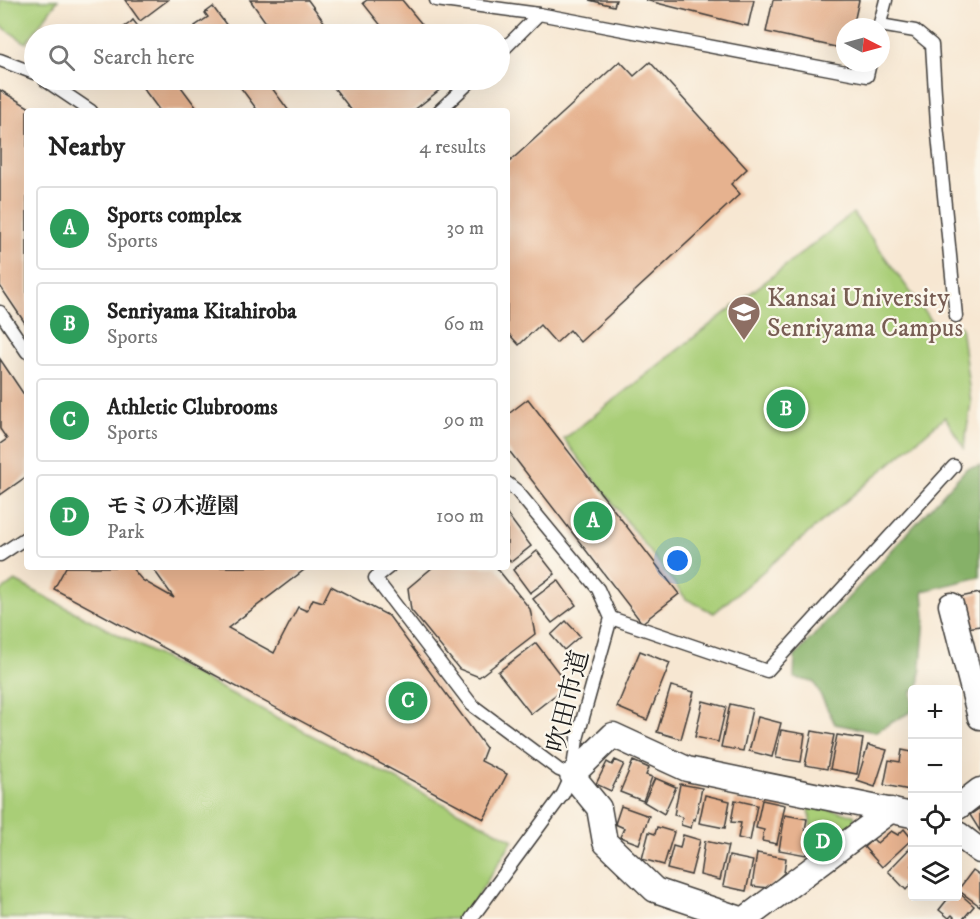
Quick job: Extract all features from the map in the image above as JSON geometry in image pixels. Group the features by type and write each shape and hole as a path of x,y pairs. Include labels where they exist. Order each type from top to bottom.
{"street":[{"path":"951,605 980,717"},
{"path":"613,735 687,769 902,813 743,919 655,890 605,842 599,808 572,775 613,735"},
{"path":"962,803 980,790"},
{"path":"962,838 980,851"}],"lane":[{"path":"436,0 539,14 836,70"},
{"path":"881,18 885,0"},
{"path":"510,43 539,14"},
{"path":"890,28 915,31 932,45 936,125 956,316"},
{"path":"0,60 24,69"},
{"path":"846,72 867,76 868,72"},
{"path":"60,90 87,108"},
{"path":"442,108 461,90"},
{"path":"0,312 24,348"},
{"path":"510,485 598,589 611,618 767,671 954,466"},
{"path":"0,555 24,539"},
{"name":"吹田市道","path":"384,570 375,578 472,705 559,770 572,775 577,739 611,618"},
{"path":"471,919 563,794 572,775"}],"green space":[{"path":"0,0 58,0 40,24 24,24 24,42 0,25"},
{"path":"853,213 936,327 961,326 971,403 964,448 945,417 714,613 686,599 564,439"},
{"path":"980,466 980,577 923,591 925,618 919,685 908,685 908,713 875,732 835,724 814,682 794,678 795,656 967,468"},
{"path":"15,581 513,840 463,919 0,918 0,592"},
{"path":"809,805 854,815 856,826 813,859"}],"building":[{"path":"125,0 168,0 140,21"},
{"path":"250,0 308,0 326,24 267,24"},
{"path":"367,0 402,0 422,24 380,24 363,3"},
{"path":"589,0 616,0 614,6"},
{"path":"645,0 754,0 748,26"},
{"path":"773,0 859,0 855,18 836,18 836,47 766,32"},
{"path":"213,7 226,24 198,24 208,17 205,13"},
{"path":"620,61 634,76 650,62 747,169 731,184 740,194 580,342 570,330 556,343 540,325 519,345 510,335 510,161"},
{"path":"0,90 30,108 24,108 24,322 0,286"},
{"path":"144,90 183,90 197,108 158,108"},
{"path":"242,90 273,90 287,108 256,108"},
{"path":"336,90 439,90 417,108 350,108"},
{"path":"0,359 24,395 24,478 0,495 0,444 7,439 0,429"},
{"path":"528,399 679,594 642,623 510,452 510,413"},
{"path":"510,518 531,546 510,561"},
{"path":"537,551 555,574 530,593 513,570"},
{"path":"64,570 134,570 142,580 174,598 154,570 304,570 228,628 274,653 298,607 307,611 313,599 323,602 331,586 389,616 486,748 481,761 507,774 484,819 54,589"},
{"path":"429,570 498,570 530,609 535,634 479,677 459,669 411,610 408,588"},
{"path":"558,580 576,605 552,623 533,599"},
{"path":"980,593 980,626 967,628 960,597"},
{"path":"566,621 580,636 564,650 551,635"},
{"path":"536,643 568,685 531,714 498,672"},
{"path":"640,651 670,663 647,720 617,707"},
{"path":"671,686 694,692 681,739 657,732"},
{"path":"703,701 726,707 718,742 695,737"},
{"path":"730,704 752,709 743,751 721,747"},
{"path":"758,717 781,723 772,757 749,751"},
{"path":"781,730 805,734 801,762 776,758"},
{"path":"812,731 834,735 827,769 805,765"},
{"path":"837,735 863,739 857,774 830,769"},
{"path":"868,745 887,750 875,787 857,781"},
{"path":"902,750 908,751 908,790 884,785 889,760 900,762"},
{"path":"615,760 624,764 611,791 596,784 607,762 612,765"},
{"path":"633,761 649,768 646,775 652,777 643,801 620,792"},
{"path":"655,778 676,787 664,814 644,802"},
{"path":"680,784 702,788 691,828 681,825 682,817 674,815"},
{"path":"705,795 730,801 725,828 699,823"},
{"path":"735,800 757,805 750,841 738,838 741,823 731,822"},
{"path":"762,800 785,805 777,844 762,841 764,830 756,828"},
{"path":"621,806 649,816 639,844 620,837 624,828 615,824"},
{"path":"980,808 980,831 970,815"},
{"path":"785,815 807,819 805,830 808,831 807,839 809,840 806,855 779,850"},
{"path":"657,827 674,832 664,865 642,859 649,832 655,834"},
{"path":"904,829 908,834 908,843 882,867 864,847 873,839 877,843 891,831 898,835"},
{"path":"683,835 700,840 691,875 667,869 673,846 680,848"},
{"path":"705,841 728,846 720,880 700,875"},
{"path":"908,850 908,888 906,890 888,871"},
{"path":"757,853 786,858 784,873 768,888 752,886"},
{"path":"729,856 753,861 746,891 723,886"},
{"path":"973,870 980,875 980,906 962,893 962,885"},
{"path":"962,896 974,906 963,919 956,919 952,915 949,918 939,910 946,901 962,901"}],"place":[{"name":"Kansai University Senriyama Campus","path":"744,341"},
{"name":"Senriyama Kitahiroba","path":"786,409"},
{"name":"Sports complex","path":"593,521"},
{"name":"Athletic Clubrooms","path":"408,701"},
{"name":"モミの木遊園","path":"823,842"}]}
